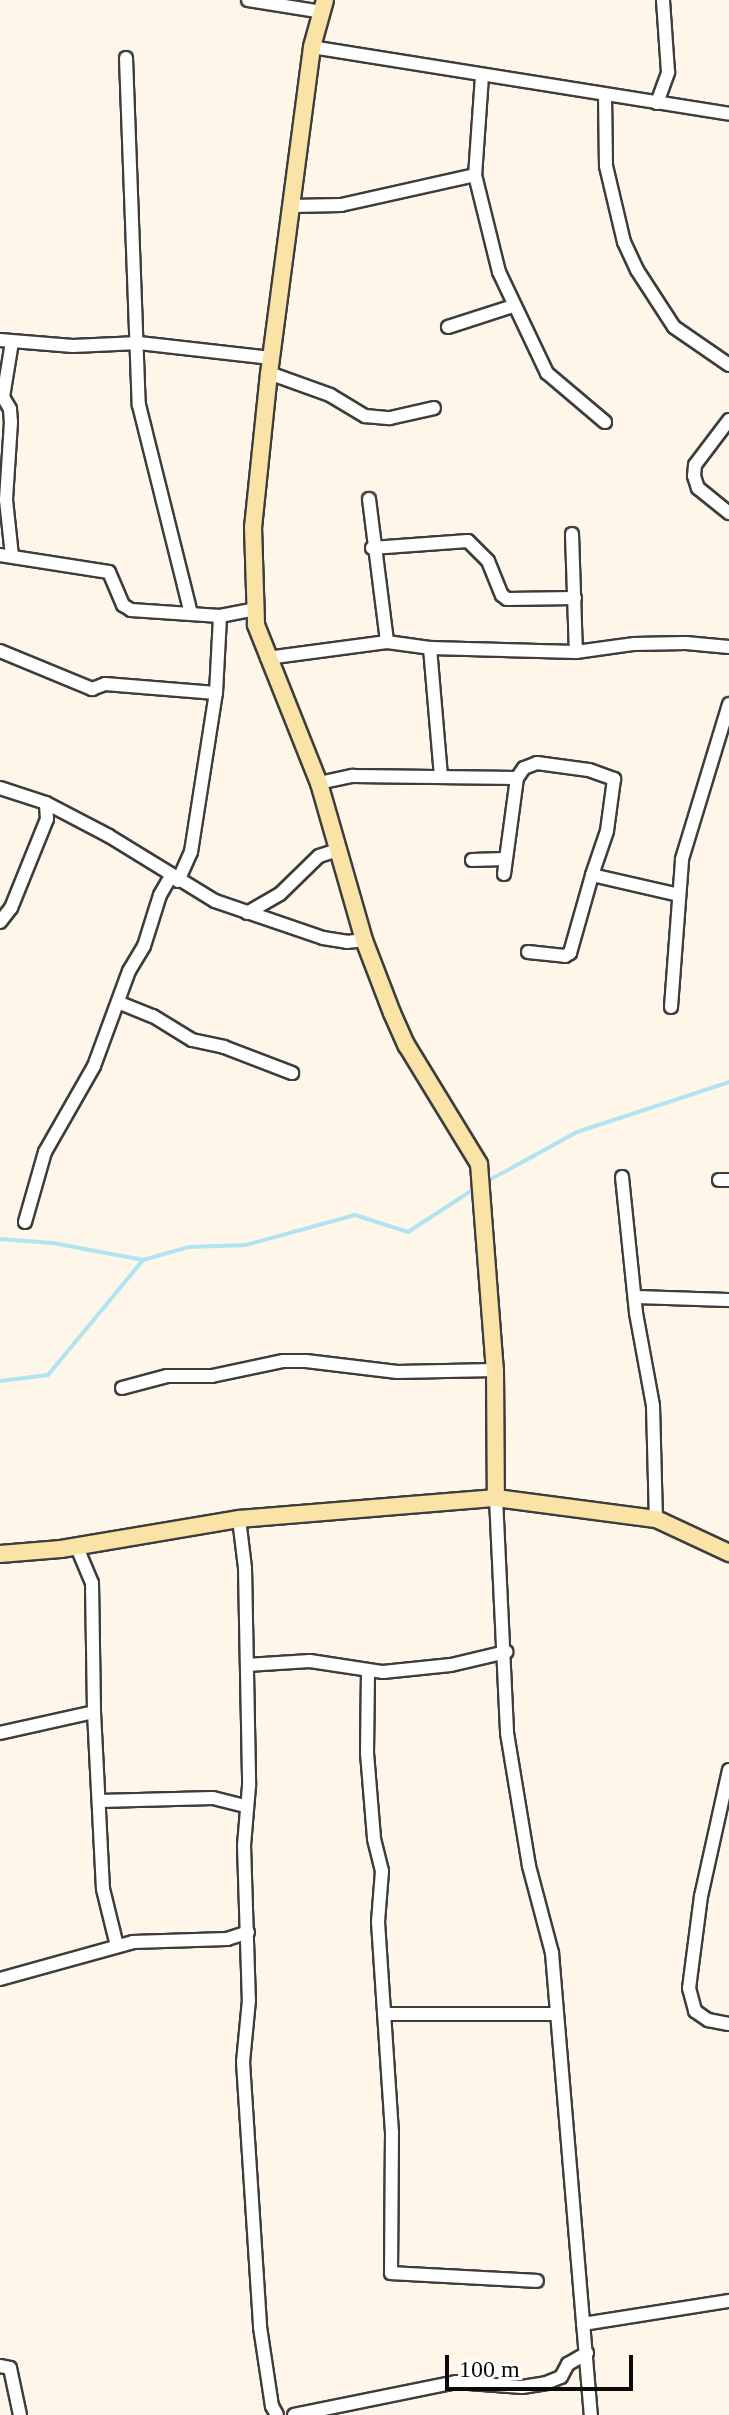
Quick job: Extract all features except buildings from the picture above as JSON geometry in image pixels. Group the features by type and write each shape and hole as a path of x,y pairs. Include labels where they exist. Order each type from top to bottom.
{"street":[{"path":"248,0 323,6 312,47 270,366 253,527 255,609 267,658 319,783 364,940 407,1046 479,1164 495,1370 496,1498 506,1652 507,1733 529,1866 552,1953 591,2415"},
{"path":"657,103 668,72 663,0"},
{"path":"312,47 729,114"},
{"path":"126,58 139,405 191,614"},
{"path":"482,76 475,175 487,234 513,306 547,373 605,422"},
{"path":"605,95 608,177 624,242 637,270 674,327 729,365"},
{"path":"292,206 341,205 475,175"},
{"path":"448,327 513,306"},
{"path":"255,609 220,616 126,608 109,572 6,555 11,422 10,409 3,397 6,341 73,346 135,343 270,366 365,416 390,418 434,408"},
{"path":"729,420 695,465 694,476 698,488 729,513"},
{"path":"369,499 372,548 387,642"},
{"path":"572,534 576,652"},
{"path":"372,548 468,541 488,561 507,599 575,598"},
{"path":"25,1222 45,1152 94,1066 120,1003 129,971 144,946 160,895 191,852 216,693 220,616"},
{"path":"267,658 387,642 430,648 576,652 634,644 686,643 729,648"},
{"path":"430,648 441,777"},
{"path":"0,651 92,689 105,684 216,693"},
{"path":"671,1007 682,859 729,704"},
{"path":"504,874 517,778 524,768 537,763 589,770 614,779 607,831 570,953 565,956 528,952"},
{"path":"319,783 353,776 394,780 517,778"},
{"path":"0,788 46,803 215,901 323,938 347,942 364,940"},
{"path":"0,922 11,908 47,819 46,803"},
{"path":"47,819 61,812"},
{"path":"247,913 280,894 319,856 340,849"},
{"path":"472,860 504,859"},
{"path":"592,875 679,895"},
{"path":"120,1003 153,1016 192,1040 224,1047 292,1073"},
{"path":"622,1177 635,1297 653,1406 656,1519"},
{"path":"635,1297 729,1300"},
{"path":"122,1388 167,1376 212,1376 283,1361 397,1372 495,1370"},
{"path":"0,1554 31,1553 239,1519 496,1498 656,1519 729,1553"},
{"path":"239,1519 245,1568 247,1665 244,1845 249,2000 243,2032 243,2062 260,2327 272,2406 277,2415"},
{"path":"76,1545 92,1583 94,1712 103,1889 117,1946"},
{"path":"247,1665 310,1661 368,1671 451,1665 506,1652"},
{"path":"368,1671 367,1753 374,1839 382,1871 378,1922 392,2146 391,2273 537,2281"},
{"path":"0,1733 94,1712"},
{"path":"729,1770 705,1871 689,1988 695,2011 708,2020 729,2024"},
{"path":"100,1801 213,1798 246,1806"},
{"path":"0,1979 133,1942 227,1939 248,1932"},
{"path":"384,2014 557,2014"},
{"path":"583,2324 729,2301"},
{"path":"294,2415 456,2382 522,2387 546,2383 561,2377 568,2364 587,2353"},
{"path":"0,2366 10,2368 20,2415"}],"waterway":[{"path":"484,1183 577,1132 729,1082"},
{"path":"0,1239 53,1243 143,1260 189,1247 246,1245 355,1215 408,1232 477,1187"},
{"path":"0,1381 48,1375 143,1260"}]}
